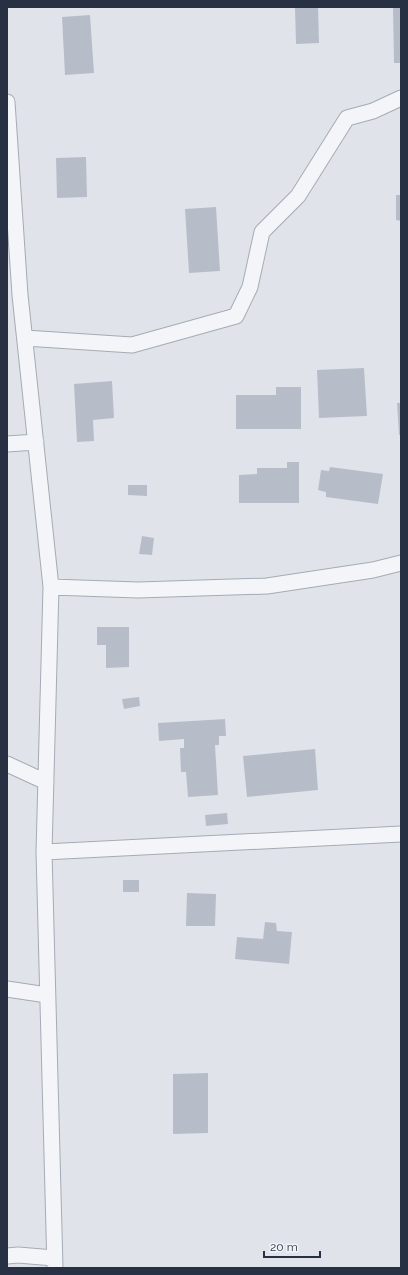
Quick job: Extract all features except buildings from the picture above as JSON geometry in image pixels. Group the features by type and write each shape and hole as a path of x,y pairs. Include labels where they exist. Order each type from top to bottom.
{"street":[{"path":"25,338 132,345 236,316 250,287 262,232 298,196 347,118 373,111 401,98"},
{"path":"7,102 9,171 51,587 44,852 54,1263 18,1255 7,1256"},
{"path":"7,444 36,442"},
{"path":"51,587 138,590 267,586 373,570 401,563"},
{"path":"7,764 46,782"},
{"path":"44,852 401,834"},
{"path":"7,989 47,995"}]}
